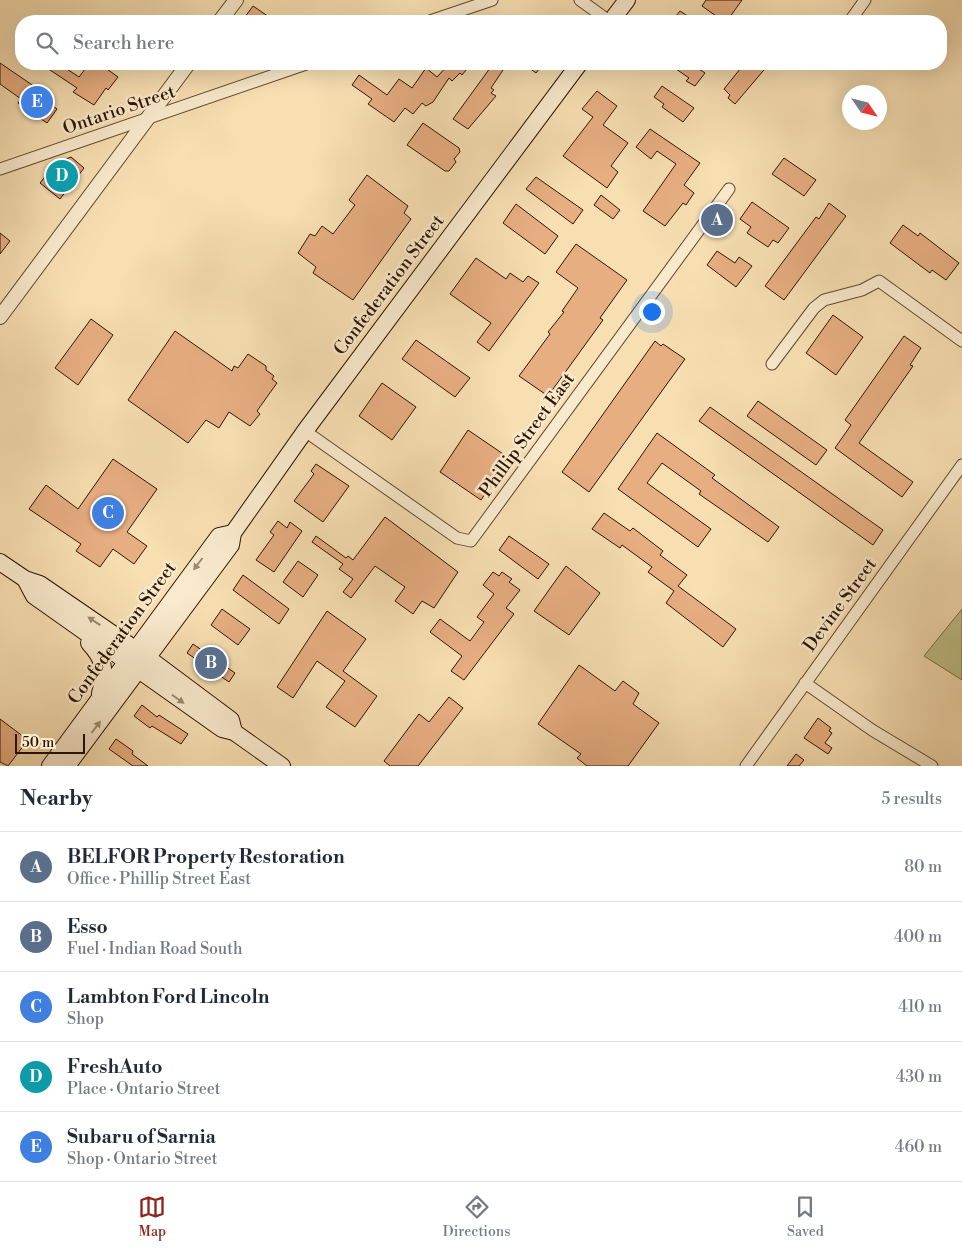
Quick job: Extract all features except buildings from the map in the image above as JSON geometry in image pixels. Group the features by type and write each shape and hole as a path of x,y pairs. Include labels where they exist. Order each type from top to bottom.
{"main road":[{"path":"615,15 627,0"},
{"name":"Confederation Street","path":"141,653 167,633 231,545 233,533 305,431 575,70"},
{"name":"Confederation Street","path":"67,766 219,536 233,533"},
{"path":"0,562 25,579 40,584 141,653 231,720 234,732"},
{"path":"25,579 34,596 222,729 234,732 282,766"},
{"path":"56,612 100,656 105,673 98,700"},
{"path":"167,633 162,648 165,661 210,705"},
{"name":"Confederation Street","path":"50,766 98,700 132,667"}],"street":[{"path":"225,15 236,0"},
{"path":"580,0 601,15"},
{"path":"854,15 865,0"},
{"path":"446,15 485,1"},
{"path":"0,317 183,70"},
{"name":"Ontario Street","path":"0,169 288,70"},
{"name":"Phillip Street East","path":"305,431 456,538 471,541 729,189"},
{"path":"772,364 814,308 824,300 862,290 879,282 962,341"},
{"name":"Devine Street","path":"746,766 962,465"},
{"path":"806,683 872,730 932,766"}],"shaded area":[{"path":"962,609 962,680 924,656"}],"place":[{"name":"Subaru of Sarnia","path":"37,102"},
{"name":"FreshAuto","path":"62,176"},
{"name":"BELFOR Property Restoration","path":"717,220"},
{"name":"Lambton Ford Lincoln","path":"108,513"},
{"name":"Esso","path":"211,663"}]}
